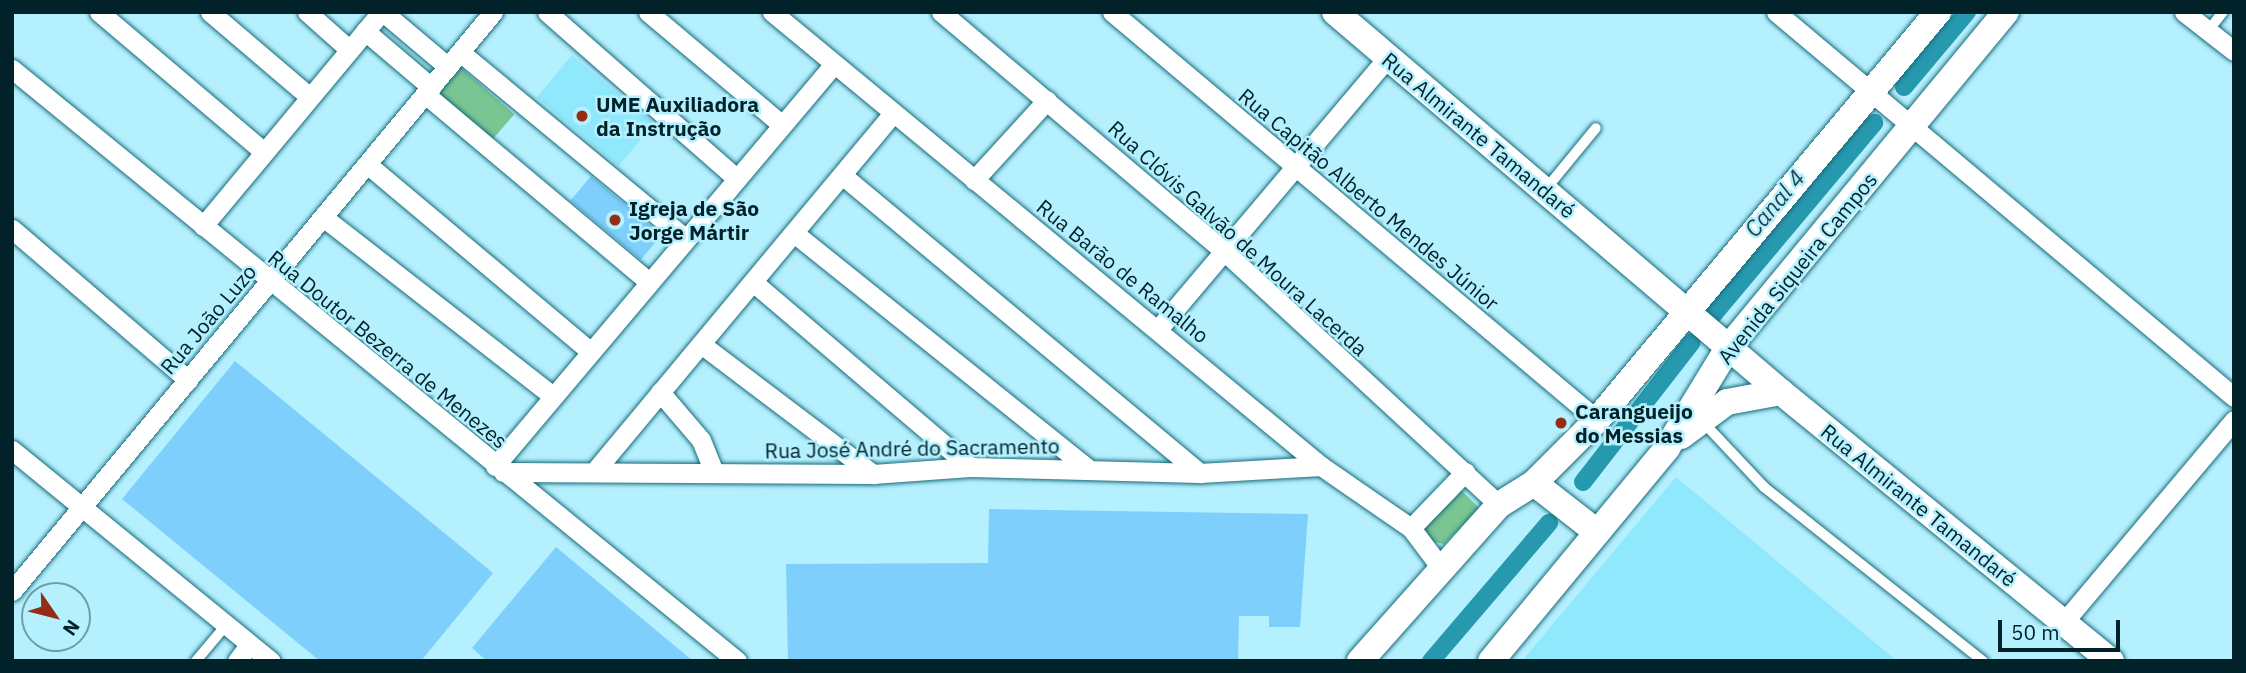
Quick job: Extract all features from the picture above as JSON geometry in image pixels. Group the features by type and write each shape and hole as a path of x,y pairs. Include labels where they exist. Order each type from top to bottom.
{"main road":[{"name":"Rua Almirante Tamandaré","path":"1335,12 1781,392 2111,661"},
{"path":"1360,661 1499,505 1539,486 1690,315 1875,95 1938,12"},
{"name":"Avenida Siqueira Campos","path":"1491,661 1591,527 1667,448 1726,346 2006,12"},
{"path":"1667,448 1700,419 1727,402 1781,392"},
{"path":"1539,486 1591,527"}],"street":[{"path":"99,12 264,152"},
{"path":"210,12 310,97"},
{"path":"307,12 350,50"},
{"path":"203,226 382,12 454,60 686,239"},
{"name":"Rua João Luzo","path":"12,591 80,504 188,380 493,12"},
{"path":"547,12 737,179"},
{"path":"648,12 782,125"},
{"name":"Rua Clóvis Galvão de Moura Lacerda","path":"941,12 1224,251 1499,505"},
{"name":"Rua Capitão Alberto Mendes Júnior","path":"1112,12 1295,169 1597,420"},
{"path":"1776,12 2234,397"},
{"path":"2184,12 2234,51"},
{"name":"Rua Barão de Ramalho","path":"781,15 834,64 1159,328 1321,466 1411,528 1441,568"},
{"path":"365,31 428,91 649,282"},
{"path":"1159,328 1388,57"},
{"path":"499,469 552,395 834,64"},
{"name":"Rua Doutor Bezerra de Menezes","path":"12,69 737,661"},
{"path":"974,180 1047,100"},
{"path":"594,472 893,113"},
{"path":"367,164 591,352"},
{"path":"842,175 1199,473"},
{"path":"323,218 552,395"},
{"path":"12,229 188,380"},
{"path":"794,233 1089,469"},
{"path":"753,282 970,467"},
{"path":"701,344 873,474"},
{"path":"660,392 701,440 714,473"},
{"path":"2063,623 2234,420"},
{"path":"12,450 271,661"},
{"name":"Rua José André do Sacramento","path":"499,469 873,474 970,467 1199,473 1321,466"},
{"path":"1411,528 1465,472"},
{"path":"236,661 250,643"}],"lane":[{"path":"2208,31 2224,12"},
{"path":"1545,190 1596,128"},
{"path":"1700,419 1765,487 1983,661"},
{"path":"196,661 227,624"}],"shaded area":[{"name":"UME Auxiliadora da Instrução","path":"572,55 654,124 619,166 537,97"},
{"path":"1676,477 1897,661 1522,661"}],"green space":[{"path":"460,67 514,114 486,147 432,99"},
{"path":"1458,487 1479,508 1444,544 1427,541 1420,531"}],"building":[{"name":"Igreja de São Jorge Mártir","path":"591,176 661,235 641,260 570,201"},
{"path":"235,361 493,573 421,661 320,661 122,499"},
{"path":"989,509 1308,514 1300,627 1269,627 1269,616 1239,616 1238,661 788,661 786,564 988,563"},
{"path":"556,547 693,661 487,661 472,648"}],"waterway":[{"name":"Canal 4","path":"1904,87 1967,12"},
{"name":"Canal 4","path":"1713,315 1874,123"},
{"name":"Canal 4","path":"1583,482 1692,342"},
{"name":"Canal 4","path":"1431,661 1549,523"}],"place":[{"name":"UME Auxiliadora da Instrução","path":"582,116"},
{"name":"Igreja de São Jorge Mártir","path":"615,220"},
{"name":"Carangueijo do Messias","path":"1561,423"}]}
